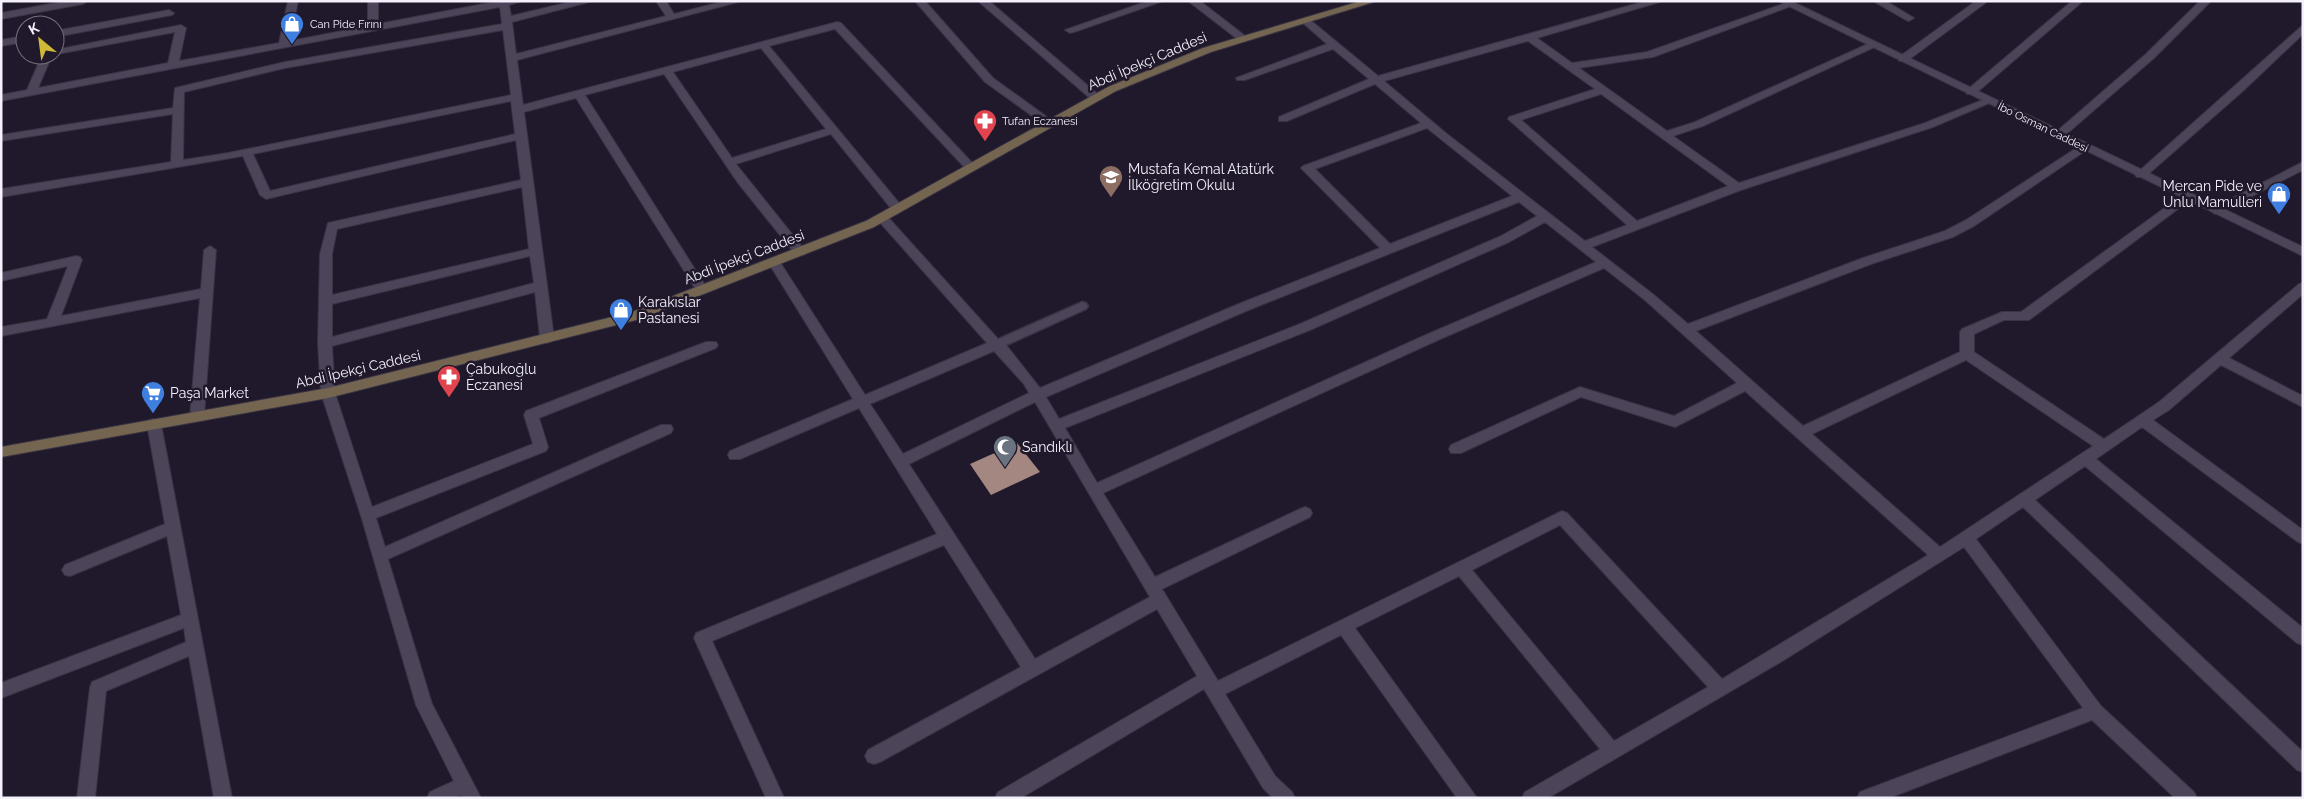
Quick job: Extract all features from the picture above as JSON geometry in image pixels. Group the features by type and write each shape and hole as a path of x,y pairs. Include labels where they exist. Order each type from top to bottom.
{"main road":[{"name":"Abdi İpekçi Caddesi","path":"1,452 328,393 634,316 882,218 1112,89 1207,50 1372,1"}],"street":[{"path":"1,16 83,1"},
{"path":"284,44 293,1"},
{"path":"372,28 373,1"},
{"path":"441,1 443,15"},
{"path":"1,98 517,1"},
{"path":"177,165 179,90 284,65 506,23 588,1"},
{"path":"661,1 672,18"},
{"path":"510,59 737,1"},
{"path":"920,1 989,80 1050,124"},
{"path":"1070,30 1158,1"},
{"path":"1193,1 1244,40"},
{"path":"1284,120 1376,80 1658,1"},
{"path":"1878,1 1909,18"},
{"path":"1903,59 1983,1"},
{"path":"1971,92 2078,1"},
{"path":"2060,135 2150,56 2206,1"},
{"path":"988,2 1096,98"},
{"path":"504,3 547,338"},
{"path":"1570,66 1650,55 1786,3"},
{"name":"İbo Osman Caddesi","path":"1786,3 2303,252"},
{"path":"65,32 169,13"},
{"path":"1306,21 1429,124 1650,298 1939,556"},
{"path":"518,110 837,25 971,168"},
{"path":"65,51 181,28 173,65"},
{"path":"2142,174 2240,88 2303,28"},
{"path":"1531,38 1737,187"},
{"path":"1,43 15,41"},
{"path":"763,45 898,209"},
{"path":"1241,78 1334,45"},
{"path":"1666,135 1699,124 1874,45"},
{"path":"31,92 43,65"},
{"path":"666,71 729,163 800,252"},
{"path":"1602,90 1513,119 1635,226"},
{"path":"579,94 702,290"},
{"path":"1,194 247,152 516,97"},
{"path":"1583,246 1737,187 1929,125 1989,101"},
{"path":"1,138 178,110"},
{"path":"1389,250 1307,168 1429,124"},
{"path":"729,163 833,130"},
{"path":"247,152 266,195 521,136"},
{"path":"1686,330 1867,262 1949,234 1970,223 2085,147"},
{"path":"2215,210 2303,165"},
{"path":"436,798 469,791 424,706 367,515 328,393 325,343 326,254 332,226 527,182"},
{"path":"900,462 1038,395 1246,306 1520,196"},
{"path":"1967,354 1967,332 2002,316 2024,316 2188,197"},
{"path":"1056,426 1305,327 1505,239 1546,216"},
{"path":"882,218 998,344 1029,381 1269,782 1286,798"},
{"path":"197,417 210,250"},
{"path":"325,301 536,251"},
{"path":"1,276 76,260 53,320"},
{"path":"774,262 1032,670"},
{"path":"1095,490 1424,341 1605,263"},
{"path":"325,343 540,286"},
{"path":"1531,798 1721,689 1939,556 2024,500 2164,406 2303,287"},
{"path":"1,332 53,320 207,292"},
{"path":"735,455 998,344"},
{"path":"367,515 541,447 531,415 711,345"},
{"path":"1801,433 1967,354"},
{"path":"1967,354 2103,446"},
{"path":"2219,358 2303,402"},
{"path":"1456,449 1580,392 1675,422 1747,384"},
{"path":"2142,420 2303,538"},
{"path":"154,424 223,798"},
{"path":"379,556 666,429"},
{"path":"2085,458 2303,638"},
{"path":"2024,500 2303,764"},
{"path":"874,756 1032,670 1156,592 1305,513"},
{"path":"1004,798 1211,685 1344,626 1562,517 1721,689"},
{"path":"70,570 173,527"},
{"path":"775,798 702,638 947,536"},
{"path":"1966,538 2095,711 2188,798"},
{"path":"1461,568 1612,752"},
{"path":"1,691 190,619"},
{"path":"1344,626 1468,798"},
{"path":"86,798 98,687 195,646"},
{"path":"1866,798 2095,711"}],"lane":[{"path":"998,344 1082,306"}],"building":[{"name":"Sandıklı","path":"1017,443 1040,472 991,495 970,464"}],"place":[{"name":"Can Pide Fırını","path":"292,45"},
{"name":"Tufan Eczanesi","path":"985,142"},
{"name":"Mustafa Kemal Atatürk İlköğretim Okulu","path":"1111,198"},
{"name":"Mercan Pide ve Unlu Mamulleri","path":"2279,215"},
{"name":"Karakıslar Pastanesi","path":"621,331"},
{"name":"Çabukoğlu Eczanesi","path":"449,398"},
{"name":"Paşa Market","path":"153,414"},
{"name":"Sandıklı","path":"1005,468"}]}
